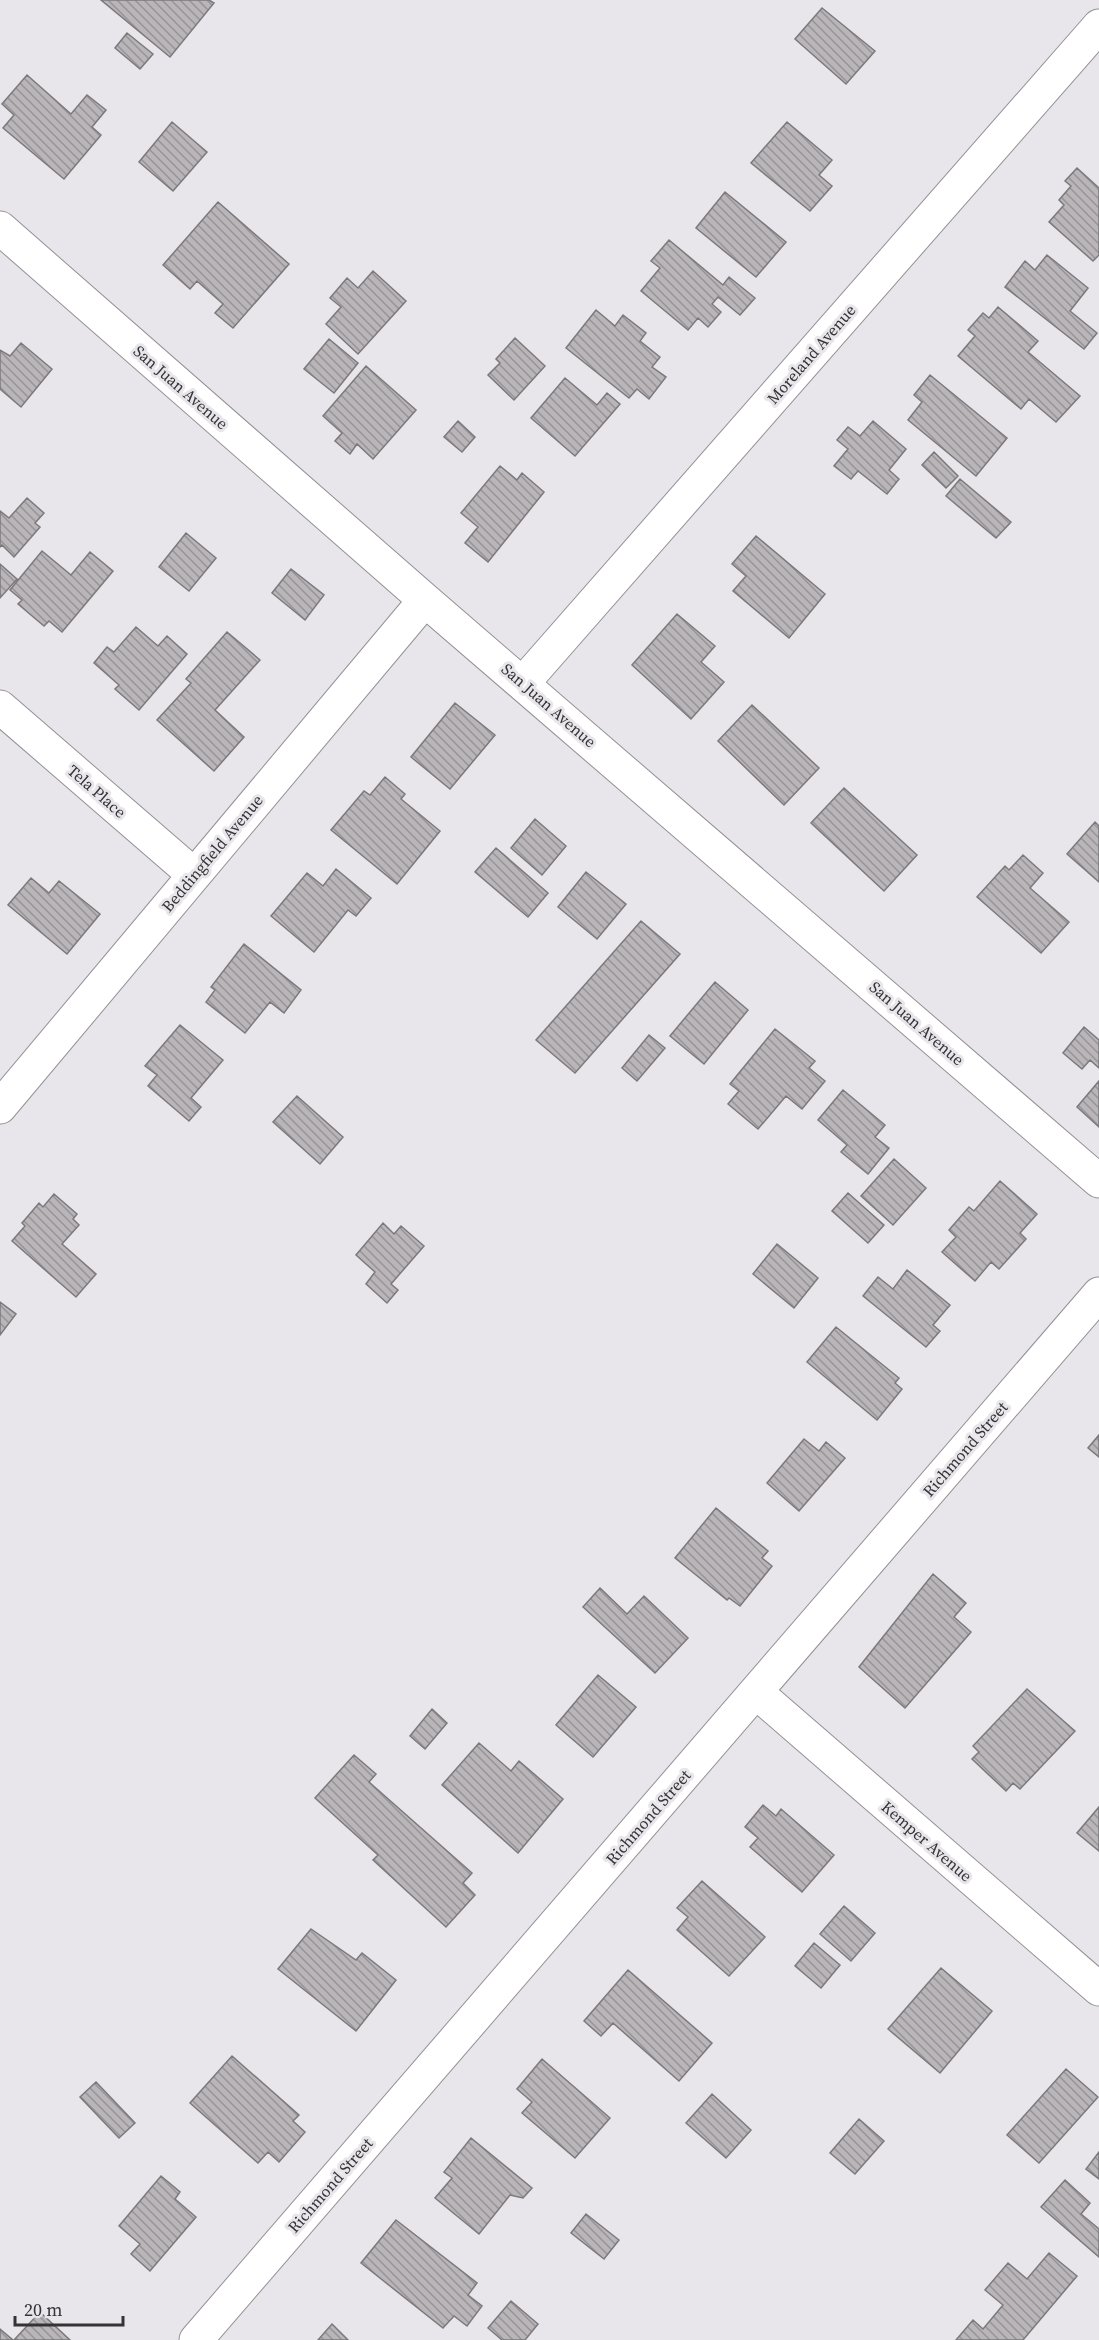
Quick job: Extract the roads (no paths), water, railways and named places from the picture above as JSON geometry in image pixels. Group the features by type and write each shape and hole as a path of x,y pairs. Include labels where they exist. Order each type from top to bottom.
{"street":[{"name":"Moreland Avenue","path":"523,683 1099,26"},
{"name":"San Juan Avenue","path":"0,228 424,600 1099,1181"},
{"name":"Beddingfield Avenue","path":"0,1107 424,600"},
{"name":"Tela Place","path":"0,707 193,874"},
{"name":"Richmond Street","path":"196,2340 1099,1294"},
{"name":"Kemper Avenue","path":"756,1692 1099,1989"}]}
